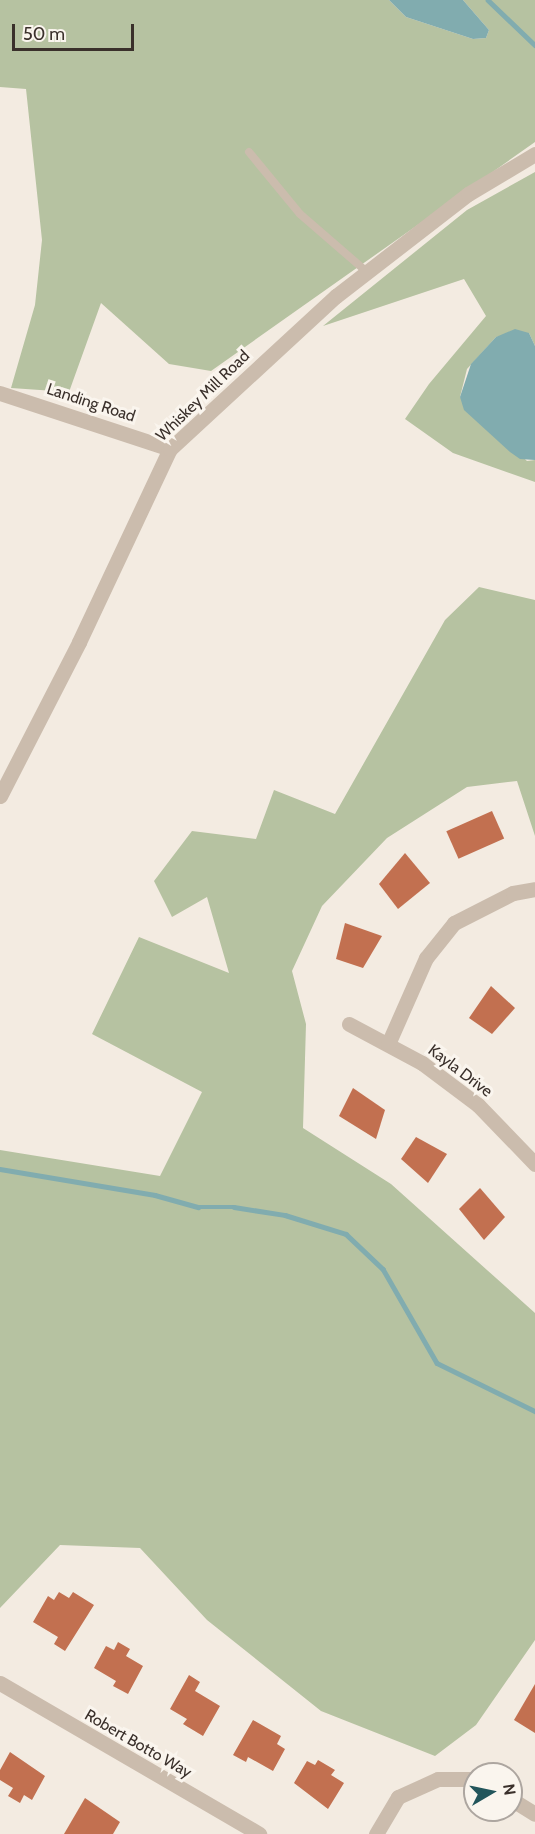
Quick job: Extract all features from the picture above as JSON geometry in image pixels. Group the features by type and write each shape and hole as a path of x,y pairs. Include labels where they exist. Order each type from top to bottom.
{"street":[{"name":"Whiskey Mill Road","path":"0,796 79,642 170,449 336,296 468,194 535,154"},
{"name":"Landing Road","path":"0,393 170,449"},
{"path":"388,1044 426,958 454,923 513,893 535,889"},
{"name":"Kayla Drive","path":"349,1024 388,1044 478,1105 535,1164"},
{"name":"Robert Botto Way","path":"0,1683 259,1834"},
{"path":"376,1834 398,1797 438,1779 463,1779"}],"lane":[{"path":"249,152 300,214 367,272"}],"green space":[{"path":"0,0 389,0 406,17 473,39 486,38 489,30 463,0 535,0 535,142 211,371 169,364 101,303 69,392 11,388 35,305 42,240 26,89 0,87"},
{"path":"535,172 535,346 529,333 496,337 467,369 460,397 527,461 535,460 535,482 453,453 405,419 429,384 486,316 464,279 323,326 467,210"},
{"path":"479,587 535,600 535,836 517,781 467,787 387,838 322,906 292,971 306,1024 303,1128 391,1184 535,1313 535,1640 476,1725 435,1756 321,1711 207,1620 140,1548 60,1545 0,1608 0,1150 160,1176 202,1092 92,1034 139,937 229,973 207,897 172,917 154,881 192,831 256,839 274,790 335,814 445,620"}],"water":[{"path":"389,0 463,0 489,30 486,38 473,39 406,17"},
{"path":"515,329 529,333 535,346 535,460 520,459 510,452 464,410 460,397 471,364 496,337"}],"building":[{"path":"492,811 504,838 459,859 446,831"},
{"path":"405,853 430,883 398,909 379,884"},
{"path":"345,923 382,936 363,968 336,959"},
{"path":"491,986 515,1008 492,1034 469,1018"},
{"path":"353,1088 385,1110 376,1139 339,1116"},
{"path":"416,1137 447,1154 428,1183 401,1159"},
{"path":"480,1188 505,1217 484,1240 459,1209"},
{"path":"59,1592 69,1598 73,1592 94,1605 65,1651 54,1644 58,1637 33,1622 48,1596 54,1600"},
{"path":"118,1642 130,1649 126,1656 143,1666 128,1694 113,1686 116,1681 94,1668 106,1646 114,1650"},
{"path":"189,1675 200,1682 195,1691 220,1706 203,1736 183,1724 187,1719 170,1709"},
{"path":"535,1684 535,1733 514,1720"},
{"path":"253,1720 281,1736 277,1744 285,1749 273,1771 248,1757 246,1762 233,1755"},
{"path":"10,1752 45,1776 32,1800 24,1795 20,1803 8,1796 13,1788 0,1780 0,1770"},
{"path":"318,1760 335,1770 331,1775 344,1783 328,1809 294,1783 307,1761 315,1765"},
{"path":"85,1798 120,1822 113,1834 64,1834"}],"waterway":[{"path":"488,0 535,45"},
{"path":"0,1169 155,1195 198,1207 234,1207 285,1215 346,1234 383,1269 437,1363 535,1411"}]}
